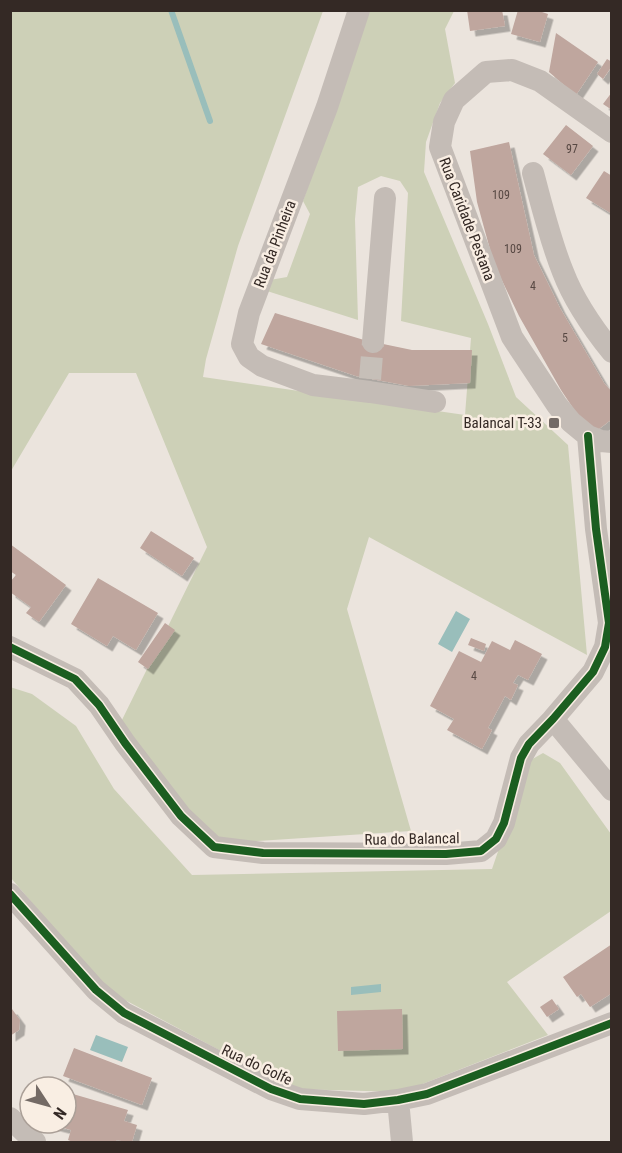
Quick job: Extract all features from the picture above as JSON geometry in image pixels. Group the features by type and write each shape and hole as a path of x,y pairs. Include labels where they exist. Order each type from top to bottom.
{"street":[{"name":"Rua da Pinheira","path":"359,10 327,107 249,313 242,344 249,357 262,366 313,385 370,385 435,402"},
{"name":"Rua Caridade Pestana","path":"612,132 540,81 512,70 486,72 454,100 444,122 440,147 512,337 557,405 571,422 588,436 612,442"},
{"path":"533,173 563,272 593,328 612,352"},
{"path":"373,342 385,198"},
{"name":"Rua do Balancal","path":"10,647 75,679 99,705 125,743 182,816 214,847 263,854 446,854 482,851 496,839 504,823 520,758 529,744 593,672 605,647 609,623 596,529 588,436"},
{"path":"553,719 612,790"},
{"name":"Rua do Golfe","path":"10,894 96,990 124,1013 271,1089 300,1099 364,1104 427,1094 612,1023"},
{"path":"398,1100 402,1143"},
{"path":"10,1118 35,1143"}],"green space":[{"path":"11,11 323,11 238,246 203,377 465,415 471,338 401,321 408,193 400,181 381,176 358,187 355,219 358,320 267,291 270,280 287,277 310,214 303,201 369,11 454,11 445,29 455,83 440,103 426,142 424,172 516,397 568,445 587,655 369,537 347,609 411,831 213,844 119,726 207,547 136,373 69,373 11,471"},
{"path":"10,687 32,694 76,726 114,789 192,875 492,869 529,761 543,753 560,763 611,834 611,911 507,982 548,1035 402,1092 293,1089 106,990 11,878"}],"water":[{"path":"456,611 470,619 452,652 438,644"},
{"path":"381,984 381,992 351,995 351,987"},
{"path":"96,1035 128,1047 122,1062 90,1050"}],"building":[{"path":"467,10 502,10 505,26 470,31"},
{"path":"518,10 536,10 548,14 540,42 511,34"},
{"path":"556,33 598,62 576,95 549,72"},
{"path":"607,59 612,62 612,66 603,79 597,74"},
{"path":"612,92 612,110 603,104"},
{"path":"566,125 593,146 571,175 543,154"},
{"path":"509,142 534,255 560,308 604,383 612,392 612,419 591,435 561,390 519,316 494,264 477,202 470,151"},
{"path":"604,171 612,176 612,214 586,198"},
{"path":"275,313 364,340 412,350 472,350 470,383 409,386 356,376 261,344"},
{"path":"151,531 194,558 182,576 140,548"},
{"path":"10,544 66,585 39,622 26,613 31,607 10,592 10,582 16,575 10,571"},
{"path":"98,578 158,613 136,650 113,636 107,646 71,624"},
{"path":"165,623 175,630 148,669 138,662"},
{"path":"471,638 486,644 484,651 468,645"},
{"path":"515,640 542,654 528,680 518,675 513,683 518,685 511,700 505,696 488,728 492,730 482,749 447,730 454,719 430,706 459,651 481,662 492,641 510,650"},
{"path":"612,944 612,993 590,1007 581,994 577,997 563,977"},
{"path":"552,999 559,1009 547,1017 540,1007"},
{"path":"10,1009 20,1020 19,1030 10,1036"},
{"path":"402,1009 403,1049 338,1051 337,1011"},
{"path":"74,1048 152,1078 142,1105 78,1082 78,1075 63,1075"},
{"path":"78,1095 128,1110 124,1121 137,1125 132,1142 117,1140 115,1142 73,1142 68,1140 70,1135 78,1135"}],"waterway":[{"path":"171,10 210,121"}],"tunnel":[{"path":"370,379 373,342"}],"cycle path":[{"path":"10,647 75,679 99,705 181,816 214,847 263,853 446,854 481,851 496,839 504,823 521,758 529,744 593,672 605,647 609,623 596,529 588,436"},
{"path":"10,894 96,990 124,1013 271,1089 300,1099 364,1104 427,1094 612,1023"}],"place":[{"name":"Balancal T-33","path":"554,423"}]}
